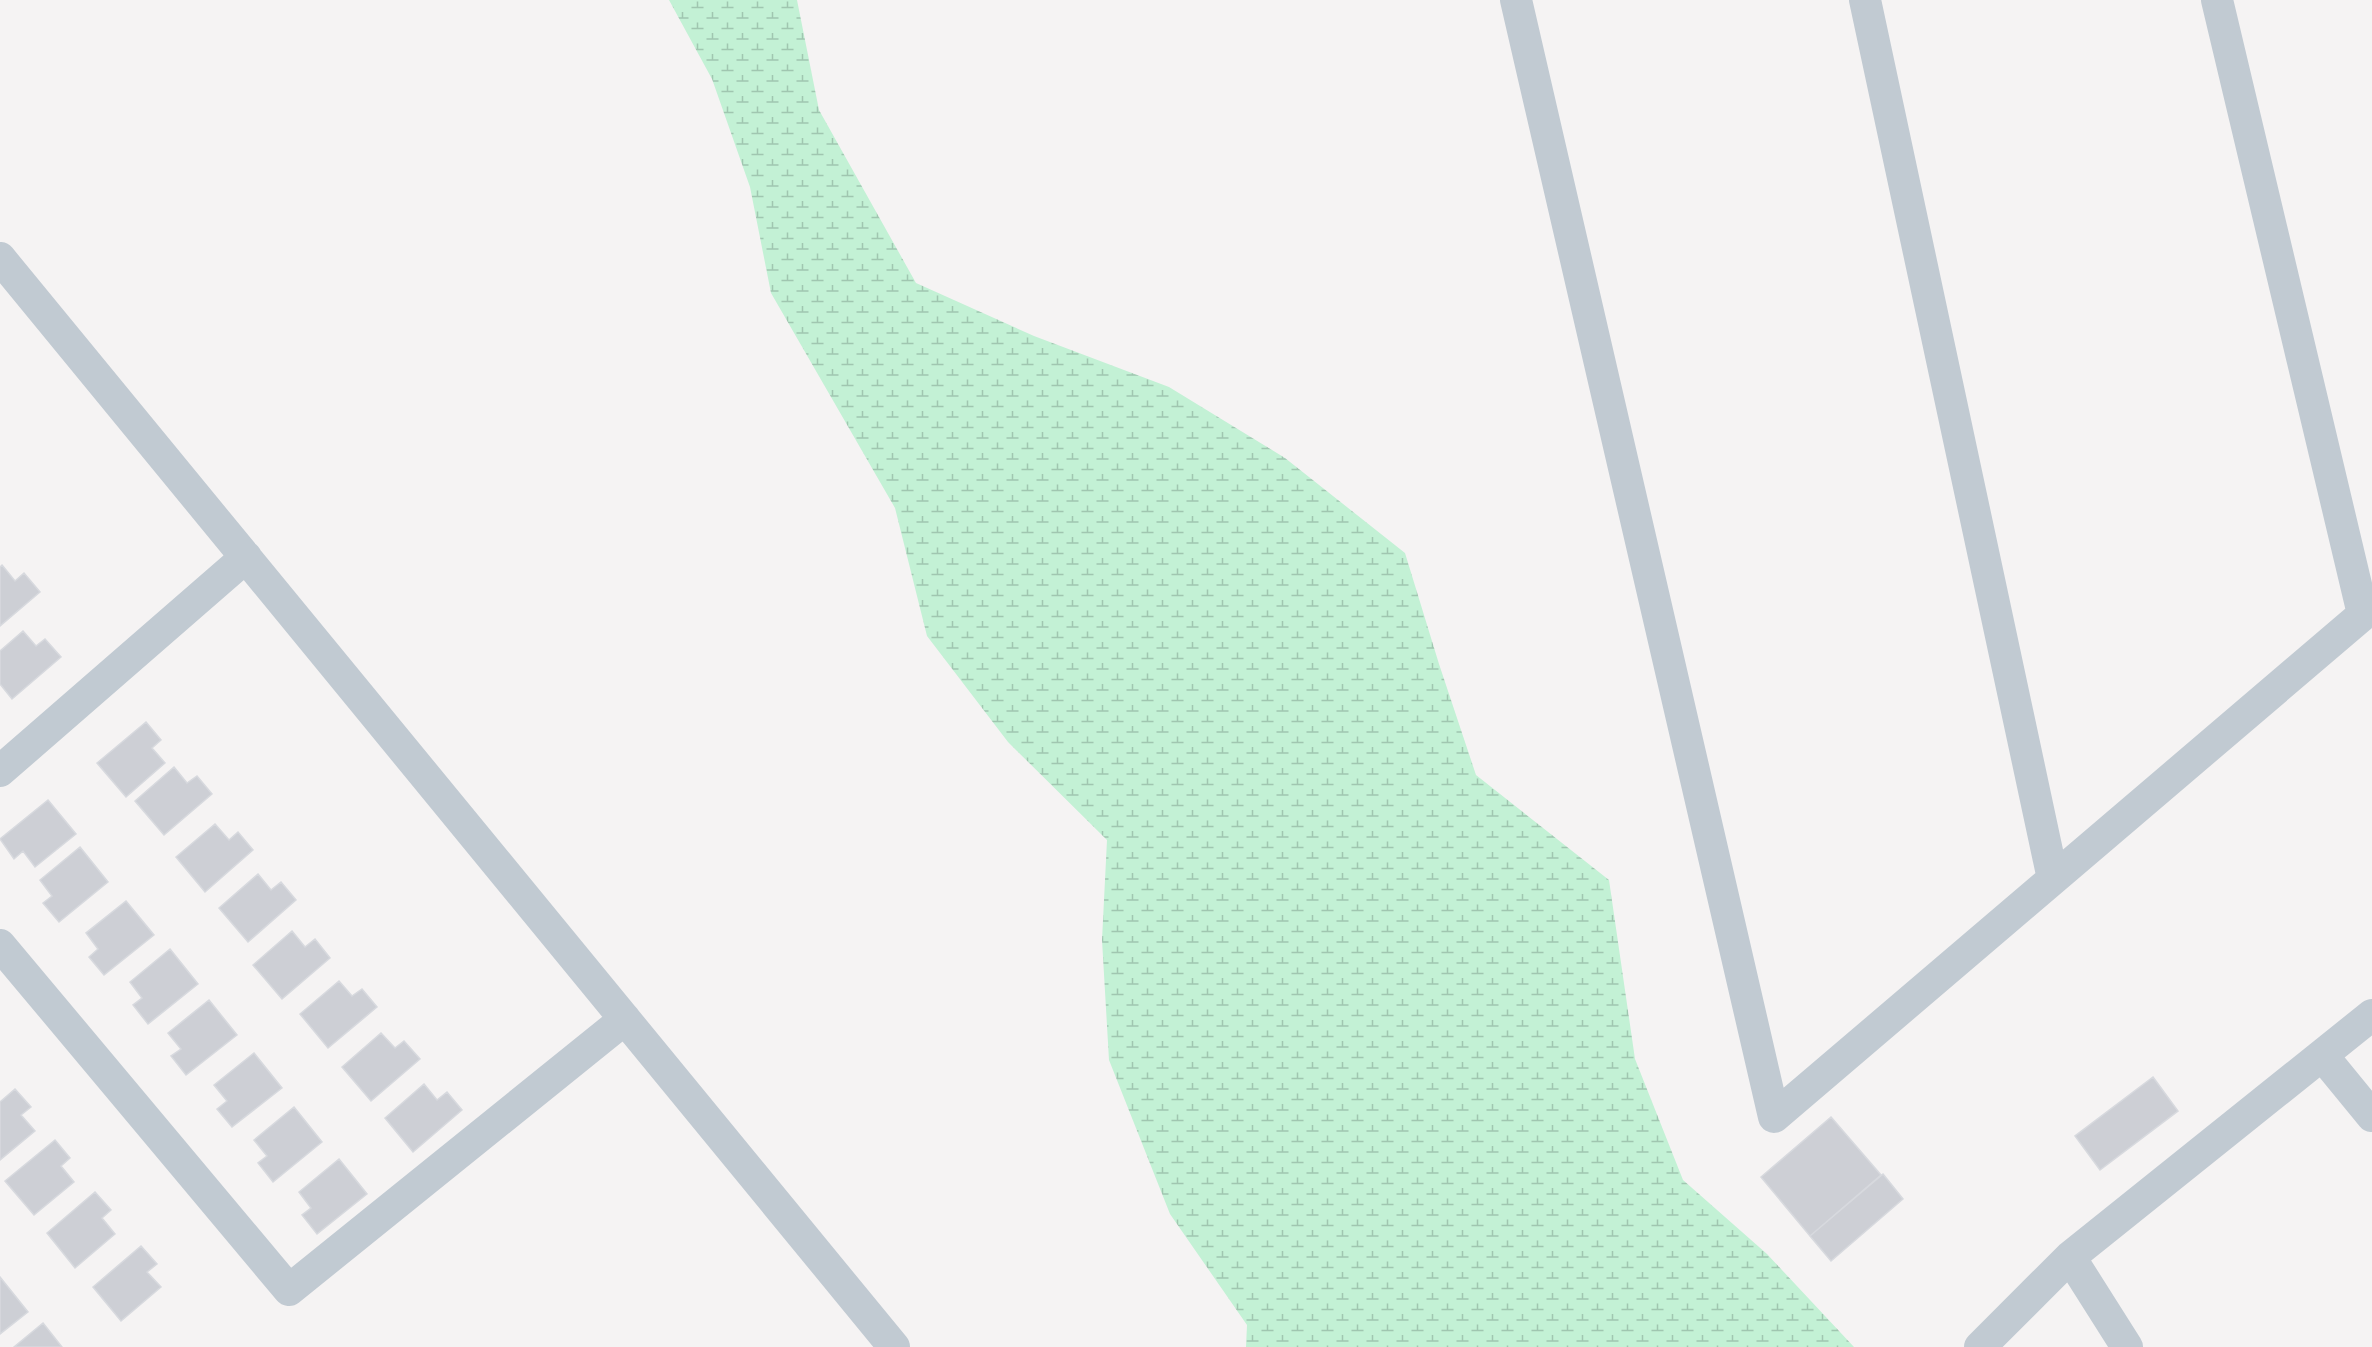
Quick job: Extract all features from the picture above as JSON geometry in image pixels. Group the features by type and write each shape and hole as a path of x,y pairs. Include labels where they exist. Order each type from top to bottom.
{"street":[{"path":"1516,0 1774,1117 2367,611 2217,0"},
{"path":"1865,0 2053,879"},
{"path":"0,258 894,1347"},
{"path":"0,771 246,557"},
{"path":"0,945 290,1290 625,1019"},
{"path":"1980,1347 2070,1257 2372,1015"},
{"path":"2322,1055 2372,1116"},
{"path":"2070,1257 2127,1347"}],"green space":[{"path":"669,0 797,0 819,110 916,283 1034,336 1169,387 1285,458 1405,553 1476,775 1609,880 1635,1059 1683,1180 1767,1254 1854,1347 1246,1347 1247,1325 1170,1214 1109,1060 1102,940 1107,840 1008,742 927,636 895,508 771,293 750,187 712,79"}],"building":[{"path":"2,565 15,581 24,573 40,592 0,626 0,567"},
{"path":"23,631 36,646 45,639 61,657 12,699 0,684 0,651"},
{"path":"146,722 161,740 152,748 165,763 126,797 97,763"},
{"path":"174,767 187,783 197,776 212,794 164,835 135,801"},
{"path":"48,800 76,834 35,867 23,851 14,859 0,839"},
{"path":"215,824 229,840 238,832 253,850 205,892 176,857"},
{"path":"80,847 108,882 59,922 43,903 52,896 40,880"},
{"path":"258,874 271,890 281,882 296,900 248,942 219,908"},
{"path":"126,901 154,935 104,975 89,957 98,949 86,933"},
{"path":"292,931 305,947 315,939 330,958 282,999 253,965"},
{"path":"170,949 198,984 148,1024 133,1005 142,998 130,982"},
{"path":"339,981 352,996 362,989 377,1007 328,1048 300,1014"},
{"path":"209,1000 237,1035 186,1075 171,1056 181,1049 168,1033"},
{"path":"381,1033 395,1048 404,1041 420,1059 371,1101 342,1067"},
{"path":"254,1053 282,1088 232,1127 217,1109 227,1101 214,1085"},
{"path":"2153,1077 2178,1111 2100,1170 2075,1136"},
{"path":"424,1084 437,1100 447,1092 462,1110 413,1152 385,1118"},
{"path":"15,1089 31,1107 21,1115 35,1131 0,1160 0,1102"},
{"path":"294,1107 322,1142 273,1182 258,1163 267,1156 254,1140"},
{"path":"1831,1117 1881,1175 1810,1236 1761,1177"},
{"path":"55,1140 70,1158 61,1166 74,1182 34,1215 5,1181"},
{"path":"339,1159 367,1194 317,1234 302,1215 311,1208 299,1192"},
{"path":"1883,1174 1903,1199 1831,1261 1810,1236"},
{"path":"95,1192 111,1210 102,1218 115,1234 75,1268 47,1233"},
{"path":"141,1246 157,1264 147,1272 161,1287 121,1321 93,1287"},
{"path":"0,1277 28,1312 0,1334"},
{"path":"43,1323 62,1347 14,1347"}]}
